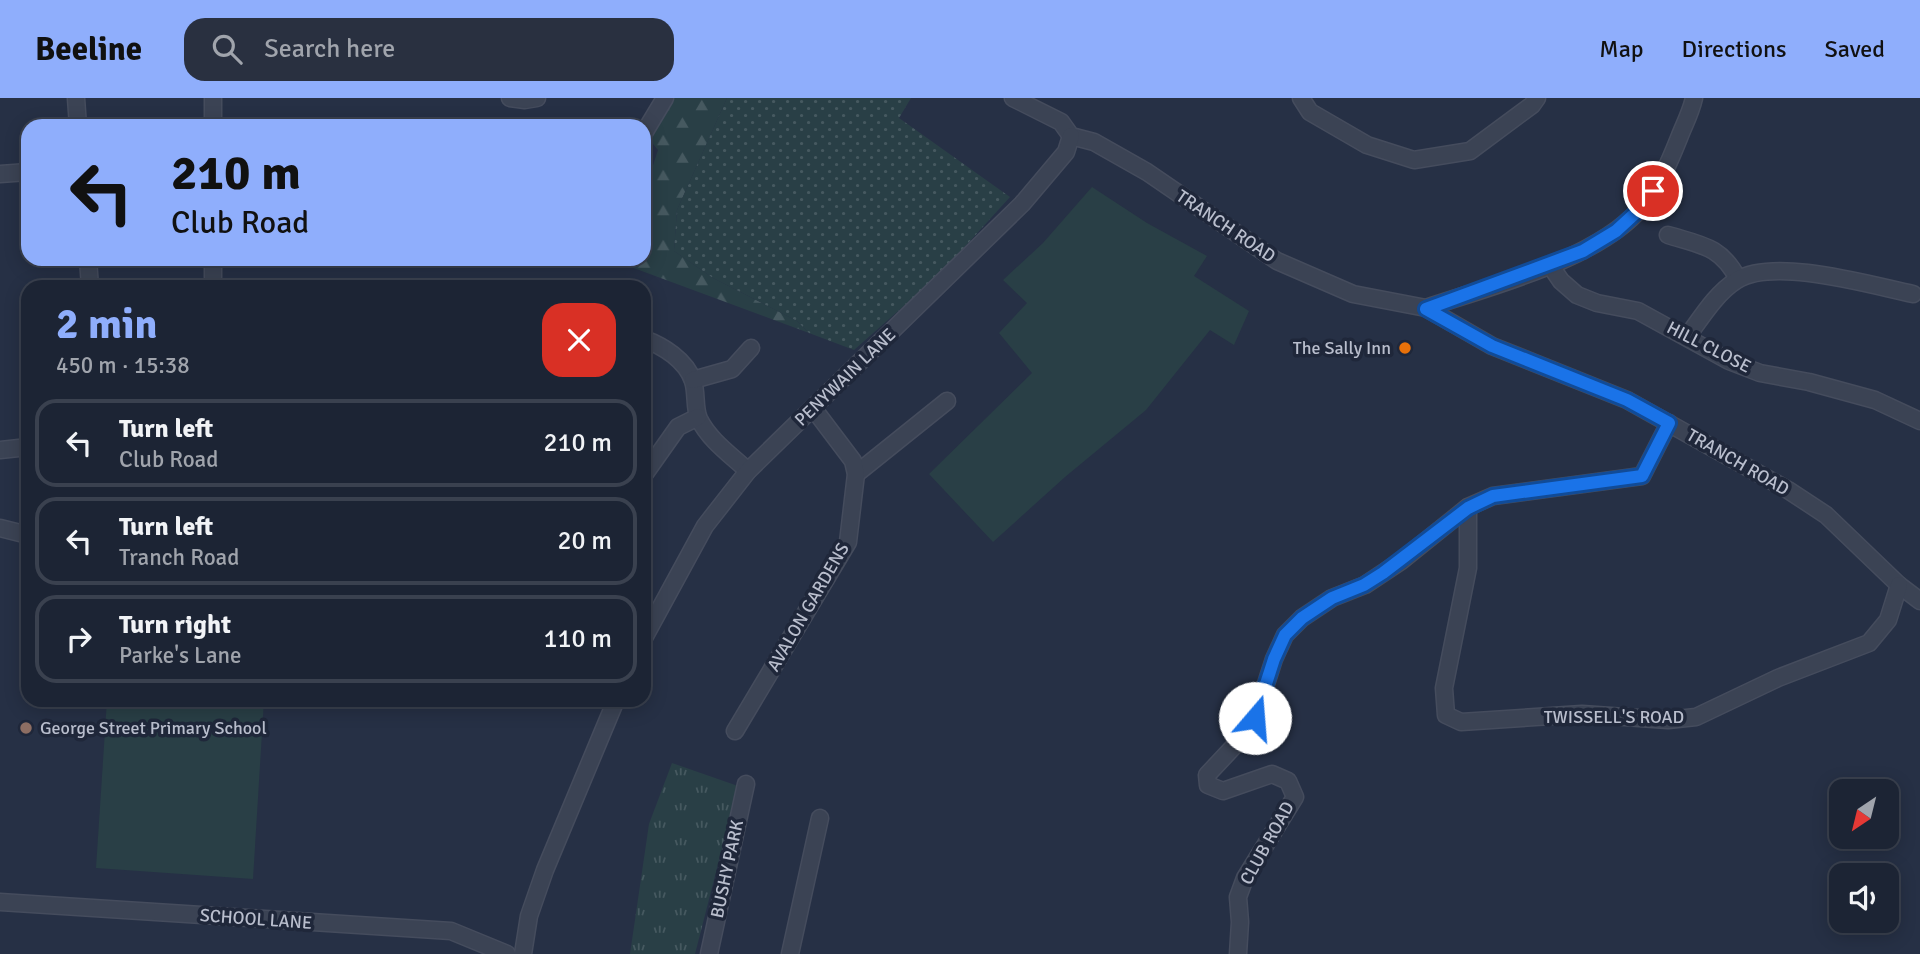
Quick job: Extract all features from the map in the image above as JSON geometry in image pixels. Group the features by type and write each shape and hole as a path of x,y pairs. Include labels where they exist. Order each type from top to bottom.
{"street":[{"path":"76,98 78,119"},
{"path":"213,98 213,119"},
{"path":"510,98 537,98"},
{"path":"651,121 665,98"},
{"name":"TRANCH ROAD","path":"1013,98 1061,122 1071,136 1094,142 1147,172 1277,261 1353,294 1426,309 1492,346 1627,400 1669,423 1826,514 1899,585 1920,601"},
{"path":"1301,98 1310,112 1367,145 1414,160 1470,151 1532,105 1537,98"},
{"path":"1426,309 1550,265 1583,251 1616,231 1641,208 1664,175 1694,98"},
{"name":"PENYWAIN LANE","path":"651,621 705,526 748,471 1022,204 1066,152 1071,136"},
{"path":"0,174 21,172"},
{"path":"1668,235 1714,250 1728,261 1738,279"},
{"name":"HILL CLOSE","path":"1550,265 1561,281 1577,295 1597,303 1639,312 1729,360 1760,373 1875,400 1920,421"},
{"path":"1687,337 1719,295 1738,279 1767,272 1797,272 1913,294"},
{"path":"651,342 678,359 693,380 698,417 710,437 748,471"},
{"path":"693,380 732,369 751,348"},
{"path":"813,408 853,461 856,474 947,401"},
{"path":"651,465 678,427 698,417"},
{"name":"CLUB ROAD","path":"1238,954 1238,897 1245,878 1294,797 1288,781 1272,774 1223,791 1208,785 1207,775 1237,743 1255,718 1274,659 1285,635 1302,618 1332,598 1364,585 1401,561 1468,508 1493,496 1642,476 1669,423"},
{"path":"0,450 21,448"},
{"name":"AVALON GARDENS","path":"735,731 848,542 856,474"},
{"name":"TWISSELL'S ROAD","path":"1468,508 1468,568 1444,688 1447,715 1461,722 1582,714 1668,720 1696,717 1778,678 1869,643 1888,620 1899,585"},
{"path":"0,528 21,533"},
{"path":"523,954 529,916 545,870 613,707"},
{"name":"BUSHY PARK","path":"709,954 746,784"},
{"path":"790,954 820,818"},
{"name":"SCHOOL LANE","path":"0,902 451,931 507,954"}],"green space":[{"path":"673,98 727,98 677,210 674,251 713,278 797,321 809,333 628,266 651,266 651,172 658,150 651,142 651,133"},
{"path":"727,98 911,98 899,118 1010,197 940,274 854,350 809,333 797,321 713,278 674,251 677,210"},
{"path":"1092,187 1147,223 1207,256 1194,276 1249,311 1234,345 1210,330 1146,410 1065,477 993,542 929,474 1032,373 999,333 1027,303 1003,280 1043,243"},
{"path":"107,707 264,707 253,879 96,868"},
{"path":"672,763 738,786 695,954 630,954 649,824"}],"place":[{"name":"The Sally Inn","path":"1405,348"},
{"name":"George Street Primary School","path":"26,728"}],"route":[{"path":"1255,718 1274,659 1285,635 1302,618 1332,598 1364,585 1383,573 1468,508 1493,496 1642,476 1669,423 1627,400 1492,346 1426,309 1583,251 1616,231 1641,208 1653,191"}]}
